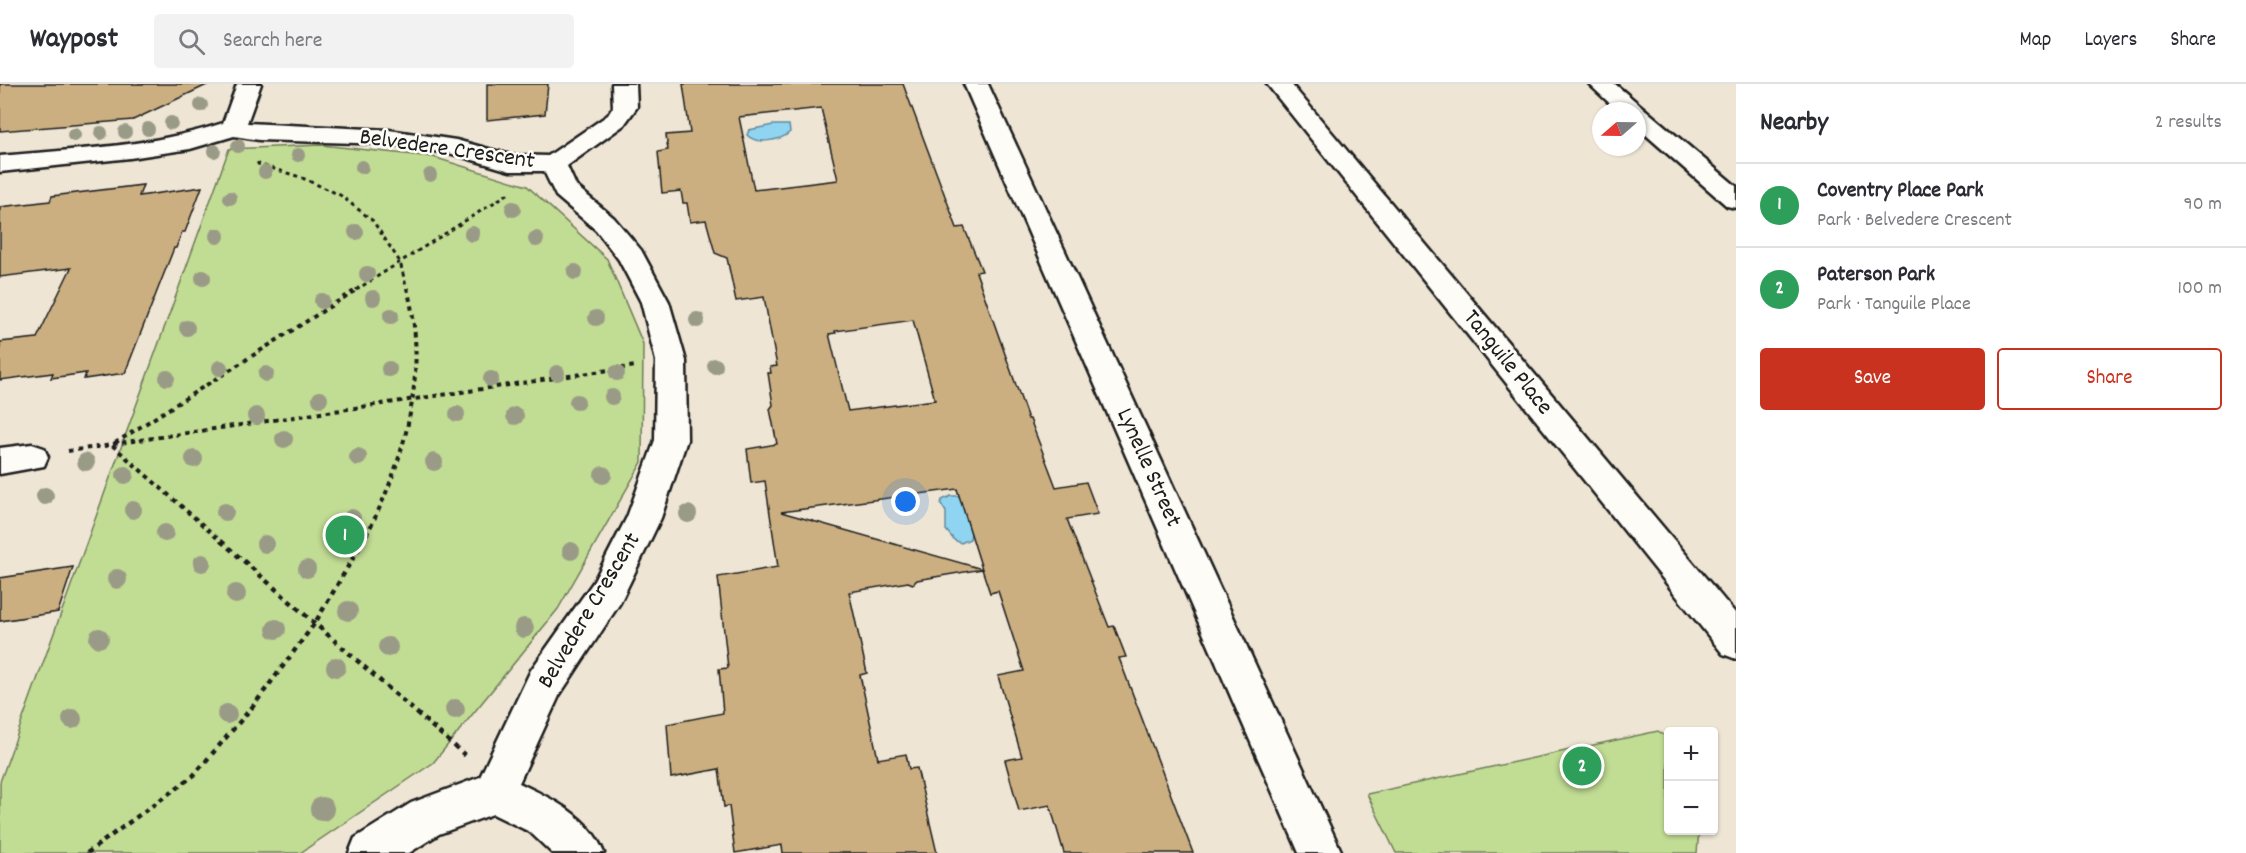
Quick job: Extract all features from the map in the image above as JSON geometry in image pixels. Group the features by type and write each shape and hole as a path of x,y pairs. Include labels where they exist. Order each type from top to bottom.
{"street":[{"path":"246,130 249,84"},
{"path":"554,164 616,120 625,107 624,84"},
{"name":"Lynelle Street","path":"976,84 1321,853"},
{"name":"Tanguile Place","path":"1279,84 1736,642"},
{"path":"1601,84 1622,102"},
{"path":"1646,123 1736,200"},
{"name":"Belvedere Crescent","path":"0,164 130,151 190,142 246,130 389,137 456,147 510,163 554,164 566,190 605,224 631,256 656,302 672,361 671,440 644,518 607,592 545,683 494,793"},
{"path":"0,461 32,457"},
{"path":"370,853 426,818 494,793 545,817 583,853"}],"path":[{"path":"87,853 193,776 254,705 315,623 364,540 399,463 413,399 415,343 411,304 400,262 373,222 340,195 300,177 258,164 246,130"},
{"path":"112,445 554,164"},
{"path":"32,457 672,361"},
{"path":"112,445 470,759 494,793"}],"green space":[{"path":"321,145 433,157 527,186 607,259 643,344 642,462 558,609 433,763 300,853 0,853 0,782 229,149"},
{"path":"1658,731 1664,735 1664,835 1699,835 1697,853 1396,853 1367,794"}],"water":[{"path":"773,125 789,125 790,132 781,138 768,141 756,140 747,135 749,130"},
{"path":"951,496 967,496 972,526 970,539 961,543 954,540 946,530 946,512 941,504 942,500"}],"building":[{"path":"0,84 209,84 133,120 0,131"},
{"path":"487,84 548,84 545,114 487,120"},
{"path":"683,84 903,84 957,228 964,227 982,271 976,272 1028,419 1030,419 1056,487 1086,482 1098,514 1067,519 1109,627 1114,626 1126,657 1119,658 1193,853 1064,853 1050,805 1019,811 1005,760 1022,757 998,676 1024,671 998,591 990,593 982,569 917,580 913,584 908,582 849,592 867,673 860,675 878,759 906,754 909,769 917,768 937,853 783,853 782,845 735,853 729,806 724,807 719,769 671,778 667,724 723,713 719,669 728,668 718,577 778,567 765,481 751,483 747,449 777,444 770,409 773,405 768,373 771,373 770,367 777,366 764,297 736,301 727,258 715,253 706,220 690,222 687,203 683,203 681,191 662,193 658,152 668,150 666,135 690,133","holes":["821,108 838,180 754,190 739,117","913,320 935,400 848,411 829,334 836,333 835,331","957,489 982,569 781,512"]},
{"path":"143,185 139,196 202,187 185,232 182,232 174,248 125,373 84,379 86,373 51,378 53,373 0,380 0,342 37,338 71,268 0,277 0,207 50,201 52,196"},
{"path":"73,567 58,612 0,621 0,578"}],"place":[{"name":"Coventry Place Park","path":"345,535"},
{"name":"Paterson Park","path":"1582,766"}]}
